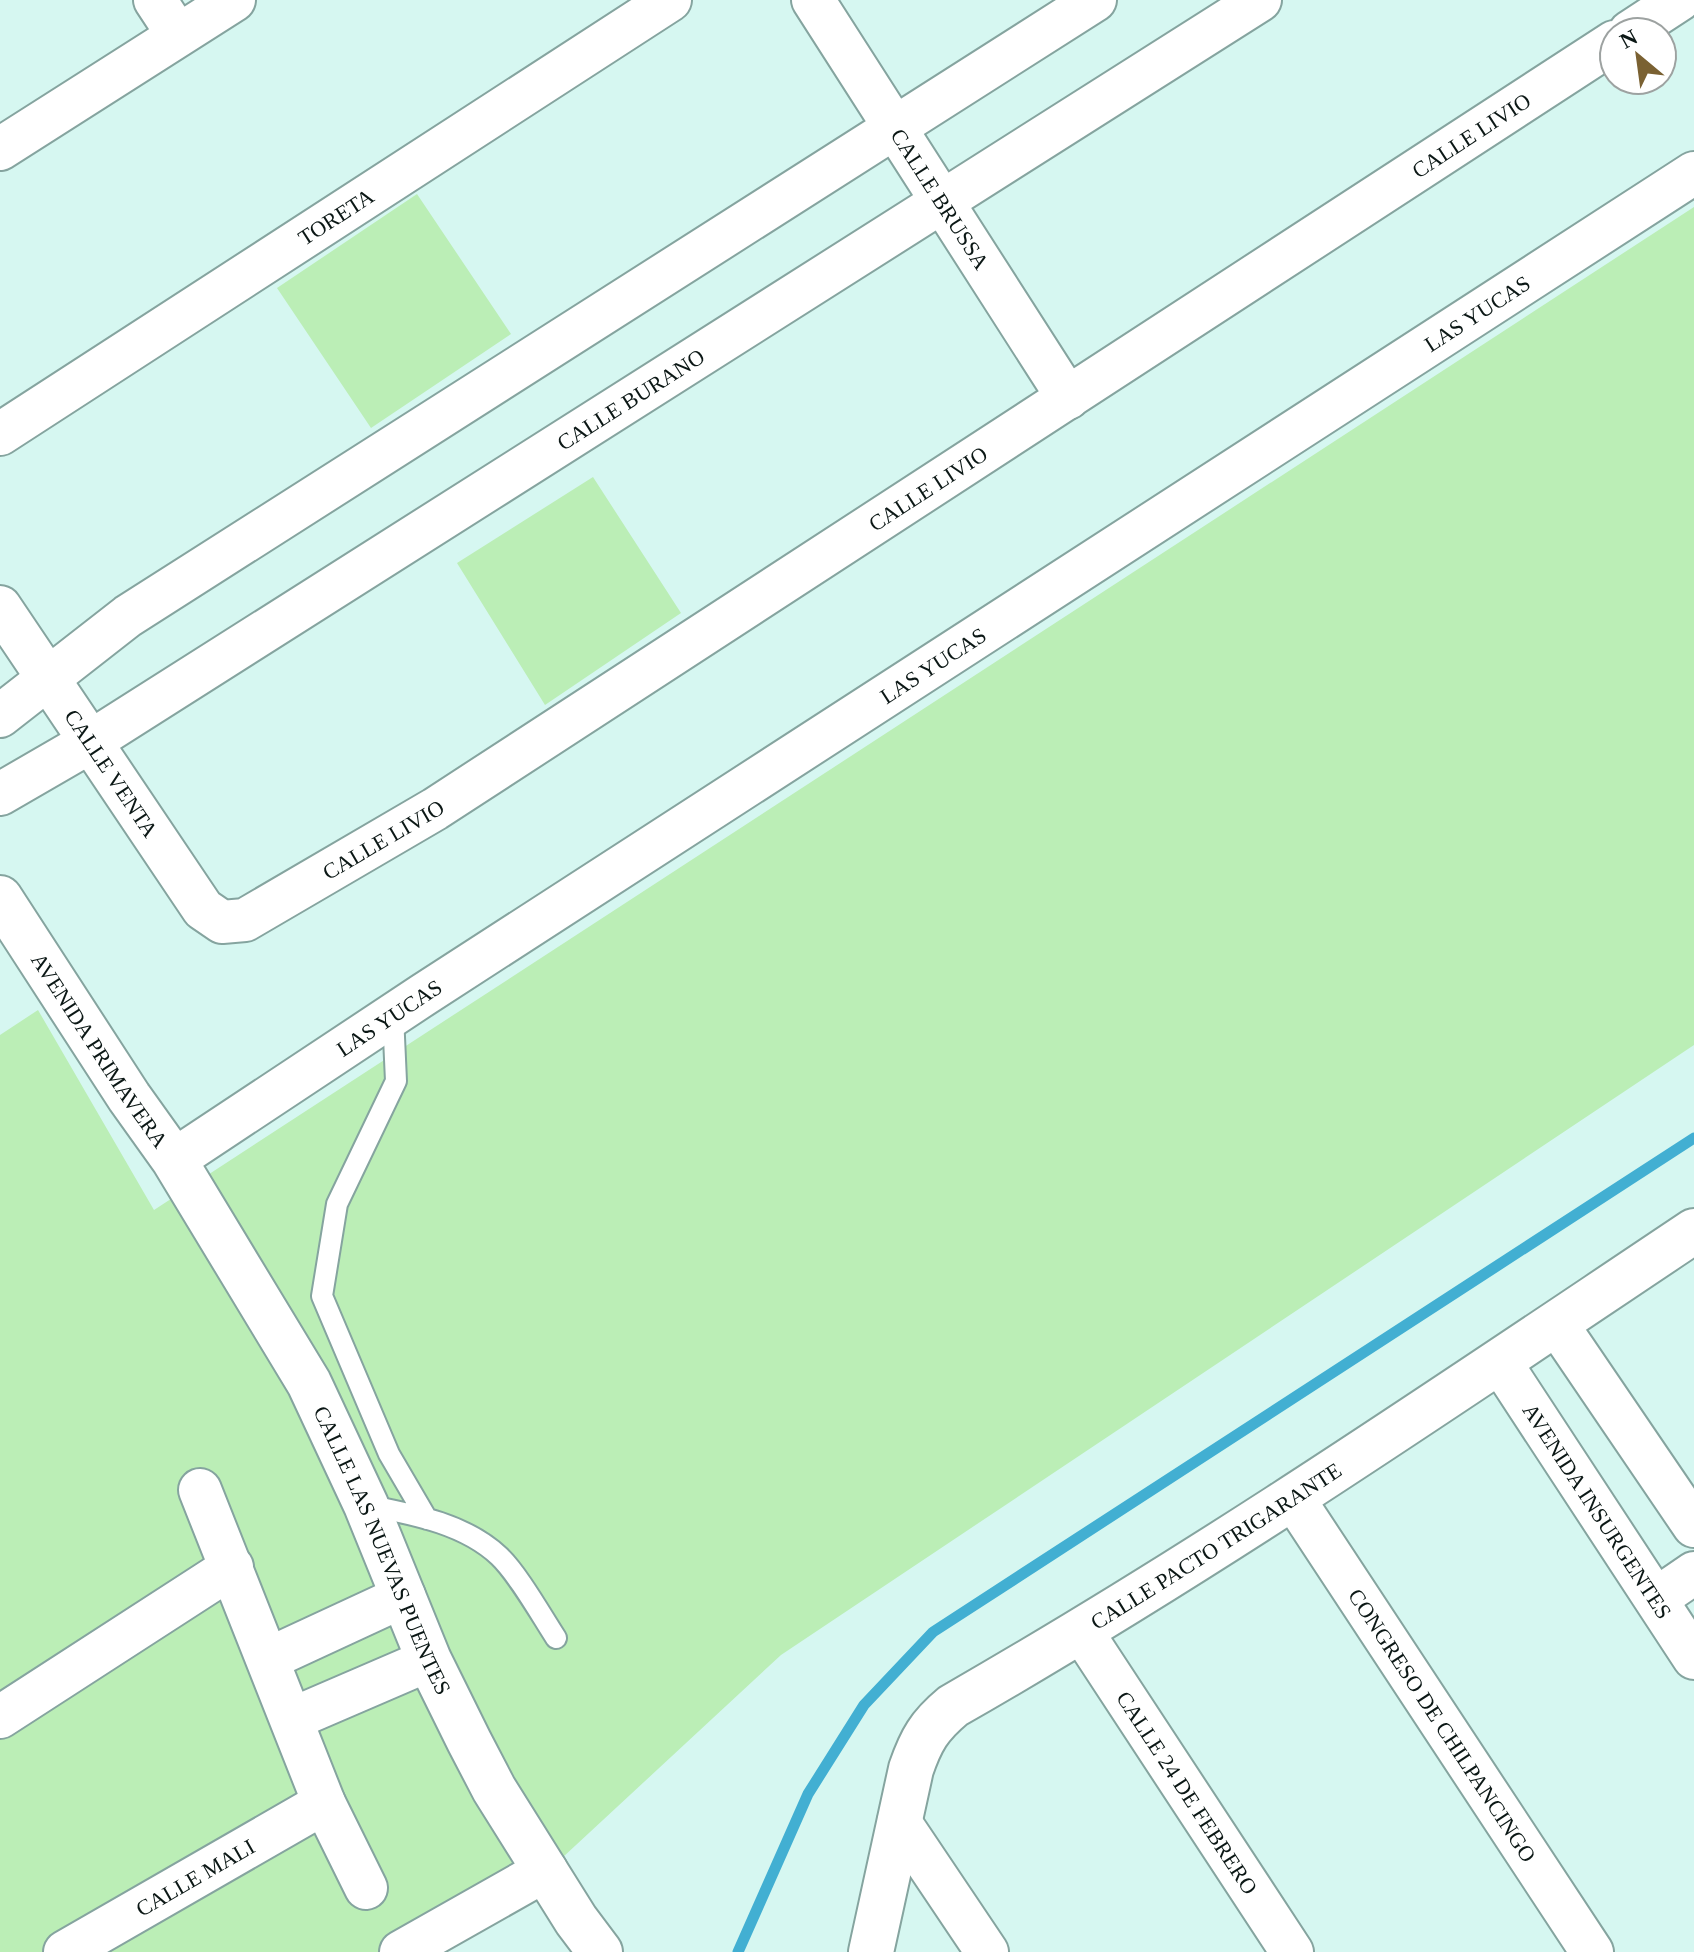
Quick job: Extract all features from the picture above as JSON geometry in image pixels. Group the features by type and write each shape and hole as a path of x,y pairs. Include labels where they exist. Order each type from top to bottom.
{"street":[{"path":"155,0 178,35"},
{"path":"0,149 234,0"},
{"name":"TORETA","path":"0,434 670,0"},
{"name":"CALLE BRUSSA","path":"813,0 1068,398"},
{"path":"0,716 128,616 1095,0"},
{"name":"CALLE BURANO","path":"0,794 90,742 1260,0"},
{"path":"1654,16 1679,0"},
{"name":"CALLE LIVIO","path":"234,922 254,917 435,809 1598,52"},
{"name":"LAS YUCAS","path":"174,1160 1694,173"},
{"name":"CALLE VENTA","path":"0,607 203,909 222,922 234,922"},
{"name":"AVENIDA PRIMAVERA","path":"0,898 174,1160"},
{"name":"CALLE LAS NUEVAS PUENTES","path":"174,1160 309,1383 366,1505 429,1660 494,1789 576,1920 586,1948"},
{"name":"CALLE PACTO TRIGARANTE","path":"871,1952 911,1769 920,1742 934,1722 953,1706 1082,1632 1293,1498 1694,1231"},
{"path":"1556,1323 1694,1526"},
{"name":"AVENIDA INSURGENTES","path":"1500,1362 1694,1658"},
{"path":"200,1490 324,1803 366,1888"},
{"name":"CONGRESO DE CHILPANCINGO","path":"1293,1498 1592,1952"},
{"path":"0,1717 232,1567"},
{"path":"1656,1599 1694,1573"},
{"path":"268,1659 404,1596"},
{"name":"CALLE 24 DE FEBRERO","path":"1082,1632 1292,1952"},
{"path":"292,1719 429,1660"},
{"name":"CALLE MALI","path":"65,1952 324,1803"},
{"path":"899,1821 987,1952"},
{"path":"401,1952 546,1870"}],"lane":[{"path":"393,1015 396,1081 337,1204 322,1296 389,1454 427,1519"},
{"path":"366,1505 427,1519 480,1541 501,1557 556,1638"}],"green space":[{"path":"417,194 511,334 371,428 277,288"},
{"path":"1694,207 1694,1045 781,1655 521,1896 420,1952 0,1952 0,1035 38,1010 154,1210"},
{"path":"593,477 681,613 545,705 457,563"}],"waterway":[{"path":"738,1952 808,1794 864,1705 933,1632 1694,1138"}]}
